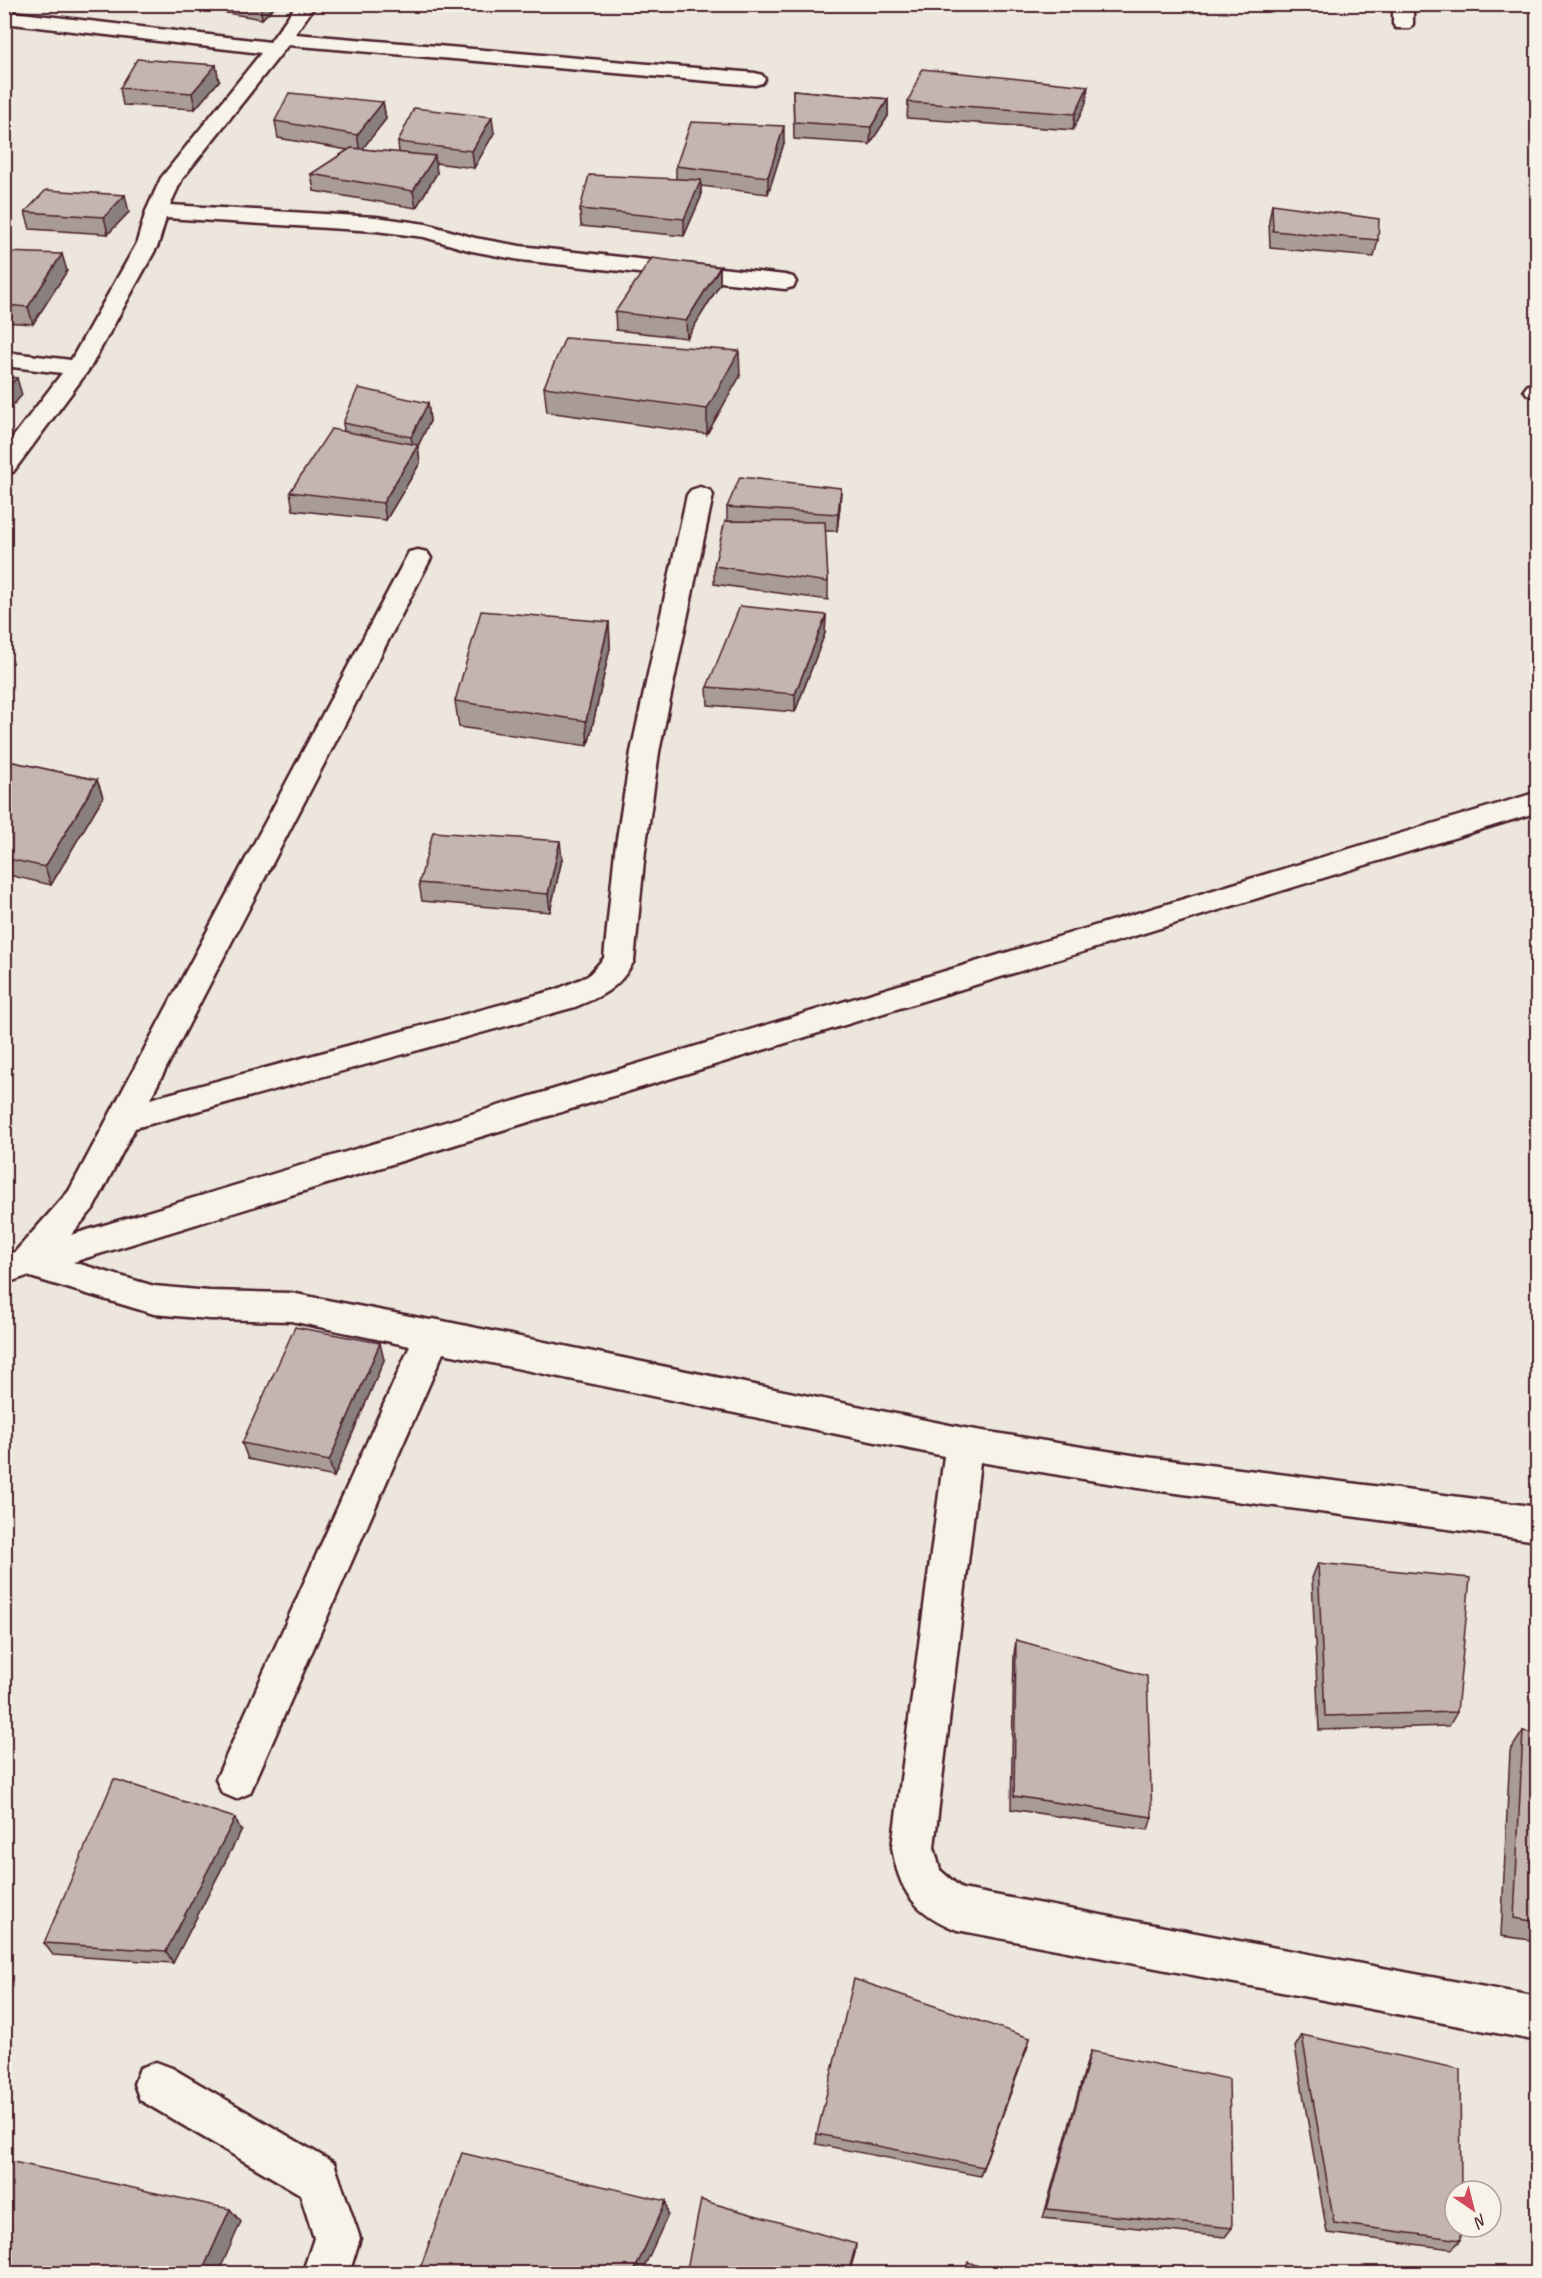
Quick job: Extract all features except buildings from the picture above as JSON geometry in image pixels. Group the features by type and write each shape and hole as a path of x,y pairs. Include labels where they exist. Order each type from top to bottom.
{"street":[{"path":"4,468 78,368 147,245 157,211 172,178 279,44 307,4"},
{"path":"4,17 279,44 755,79"},
{"path":"157,211 376,224 426,231 472,244 520,253 785,282"},
{"path":"4,359 78,368"},
{"path":"126,1118 564,999 599,984 619,961 630,851 645,752 700,495"},
{"path":"16,1266 81,1200 418,558"},
{"path":"16,1266 1538,802"},
{"path":"16,1266 154,1300 209,1305 291,1307 433,1334 964,1444 1138,1472 1538,1524"},
{"path":"236,1779 433,1334"},
{"path":"964,1444 913,1847 915,1864 923,1884 938,1900 957,1909 1538,2019"},
{"path":"156,2084 318,2179 337,2238 325,2274"}]}
